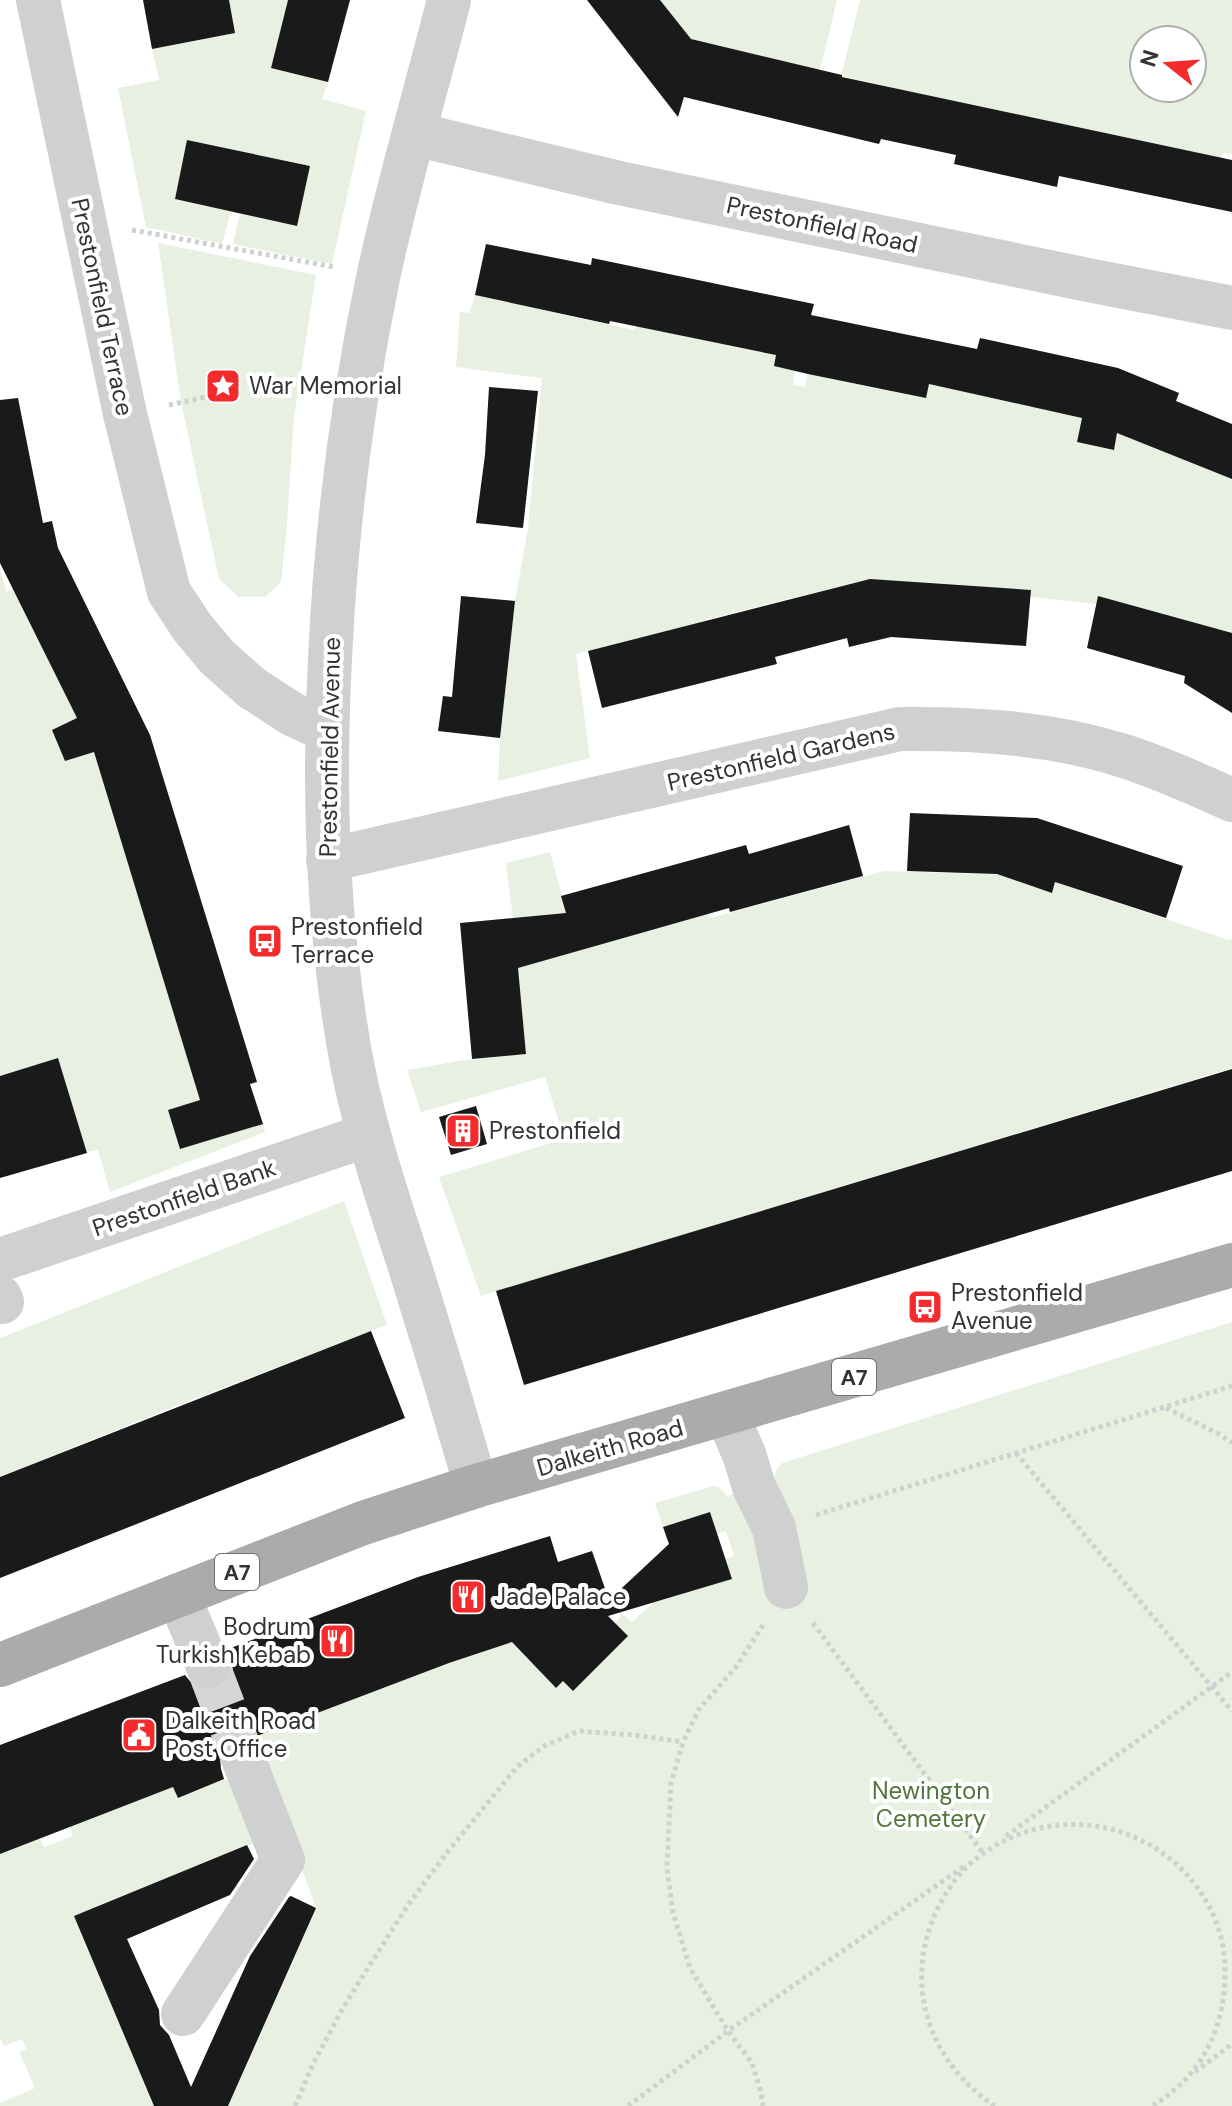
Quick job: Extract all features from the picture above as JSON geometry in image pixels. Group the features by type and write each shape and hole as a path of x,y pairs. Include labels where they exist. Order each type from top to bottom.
{"main road":[{"name":"Dalkeith Road","path":"0,1665 363,1523 476,1486 1232,1265"}],"street":[{"name":"Prestonfield Terrace","path":"38,0 125,414 169,592 192,627 240,678 292,714 326,730"},
{"name":"Prestonfield Avenue","path":"449,0 379,274 348,447 333,583 326,730 328,860 341,1000 368,1135 476,1486"},
{"name":"Prestonfield Road","path":"415,134 619,183 1232,308"},
{"name":"Prestonfield Gardens","path":"328,860 900,729 956,728 1047,738 1124,756 1232,800"},
{"name":"Prestonfield Bank","path":"1,1286 368,1135"},
{"path":"727,1414 754,1487 774,1528 786,1587"},
{"path":"178,1595 208,1666"},
{"path":"183,2014 283,1860 244,1761"}],"path":[{"path":"84,221 294,261"},
{"path":"774,1528 1232,1386"},
{"path":"1164,1407 1232,1443"},
{"path":"1016,1453 1232,1711"},
{"path":"763,2106 752,2063 728,2031 690,1968 673,1913 667,1868 668,1828 671,1783 683,1742 699,1709 736,1667 786,1587 983,1853"},
{"path":"628,2106 728,2031 983,1853 1232,1672"},
{"path":"295,2106 344,2006 406,1908 517,1767 544,1746 579,1731 683,1742"},
{"path":"995,2106 976,2093 952,2069 935,2039 925,2006 921,1972 926,1938 939,1906 958,1877 983,1853 1010,1838 1040,1827 1072,1823 1104,1826 1133,1836 1161,1851 1185,1872 1204,1897 1218,1926 1225,1957 1225,1989 1220,2020 1208,2049 1190,2076"},
{"path":"1154,2106 1232,2044"}],"green space":[{"path":"229,0 288,0 271,67 328,82 322,99 366,111 332,264 233,244 240,214 296,226 310,166 188,140 175,199 231,212 222,244 146,227 118,88 159,80 152,49 234,33"},
{"path":"660,0 837,0 820,70 710,44 705,63"},
{"path":"860,0 1232,0 1232,154 1223,153 1212,208 997,111 841,76"},
{"path":"158,243 316,275 294,417 281,582 265,597 239,597 219,579 181,402"},
{"path":"475,295 634,330 636,326 776,355 775,366 795,371 793,385 805,387 808,373 929,384 1082,417 1077,442 1113,450 1118,432 1232,479 1232,652 1098,596 1096,604 1030,597 1030,590 865,580 576,654 590,758 498,781 500,738 515,601 528,528 542,378 456,367 460,312 469,313"},
{"path":"0,567 6,592 68,568 77,718 66,761 94,752 200,1100 168,1110 180,1149 263,1124 265,1132 110,1192 98,1150 87,1152 58,1059 0,1076"},
{"path":"550,852 577,951 686,920 671,865 695,859 710,918 884,871 1020,875 1025,884 1052,892 1055,882 1232,939 1232,1068 481,1296 439,1177 564,1139 545,1077 421,1112 407,1070 526,1054 506,863"},
{"path":"344,1201 387,1325 0,1477 0,1338"},
{"name":"Newington Cemetery","path":"1232,1322 1232,2106 228,2106 316,1908 254,1737 449,1663 579,1620 537,1668 556,1688 563,1681 573,1691 627,1637 615,1623 622,1614 632,1622 653,1603 732,1579 725,1559 734,1556 726,1531 717,1534 710,1512 663,1527 655,1503 714,1486 727,1496 774,1479 782,1463"},
{"path":"221,1769 225,1780 236,1775 264,1839 80,1914 77,1922 154,2106 0,2106 0,2103 35,2088 19,2052 26,2049 22,2039 4,2046 0,2038 0,1854 40,1839 44,1847 73,1836 70,1826 173,1787 178,1798"}],"building":[{"path":"143,0 229,0 235,33 152,49"},
{"path":"288,0 350,0 328,82 271,68"},
{"path":"587,0 660,0 691,39 842,77 1232,160 1232,212 1059,176 1057,187 954,164 956,155 881,139 879,144 684,97 678,117"},
{"path":"187,140 310,166 297,226 175,199"},
{"path":"486,244 591,265 592,258 814,304 811,315 977,349 980,338 1118,368 1179,393 1176,401 1232,424 1232,479 1117,433 1114,450 1077,442 1082,418 929,384 926,398 774,366 776,355 475,295"},
{"path":"489,387 538,391 523,528 476,523 485,455"},
{"path":"18,398 43,523 52,521 58,548 150,735 257,1082 250,1084 263,1124 180,1149 168,1110 200,1100 94,752 65,761 52,730 77,718 0,563 0,400"},
{"path":"870,579 1031,590 1026,646 891,637 849,647 847,638 775,657 777,664 602,708 588,651"},
{"path":"461,596 515,601 500,738 438,731 443,696 452,697"},
{"path":"1098,596 1232,633 1232,713 1184,683 1185,676 1087,648"},
{"path":"910,813 1037,818 1183,866 1166,918 1055,882 1052,893 997,874 907,871"},
{"path":"849,825 863,876 730,912 729,908 518,968 526,1054 472,1059 460,923 566,913 561,896 746,845 749,854"},
{"path":"58,1058 87,1153 0,1178 0,1076"},
{"path":"1232,1069 1232,1171 524,1385 496,1291"},
{"name":"Prestonfield","path":"476,1106 487,1144 451,1155 439,1117"},
{"path":"371,1331 405,1418 0,1578 0,1477"},
{"path":"710,1512 732,1579 608,1616 628,1636 573,1691 563,1681 556,1688 512,1642 449,1663 255,1739 247,1736 234,1738 224,1746 220,1757 224,1779 178,1798 173,1787 0,1854 0,1745 185,1675 194,1686 204,1691 217,1689 227,1682 233,1670 228,1649 418,1577 550,1536 558,1562 592,1551 609,1600 669,1544 663,1527"},
{"path":"247,1845 254,1859 230,1895 127,1939 159,2010 160,2025 169,2035 191,2087 250,1956 289,1897 316,1908 228,2106 154,2106 74,1916"}],"tunnel":[{"path":"208,1666 244,1761"}],"place":[{"name":"War Memorial","path":"223,386"},
{"name":"Prestonfield Terrace","path":"265,941"},
{"name":"Prestonfield","path":"463,1131"},
{"name":"Prestonfield Avenue","path":"925,1307"},
{"name":"Jade Palace","path":"468,1597"},
{"name":"Bodrum Turkish Kebab","path":"337,1641"},
{"name":"Dalkeith Road Post Office","path":"139,1735"}]}
